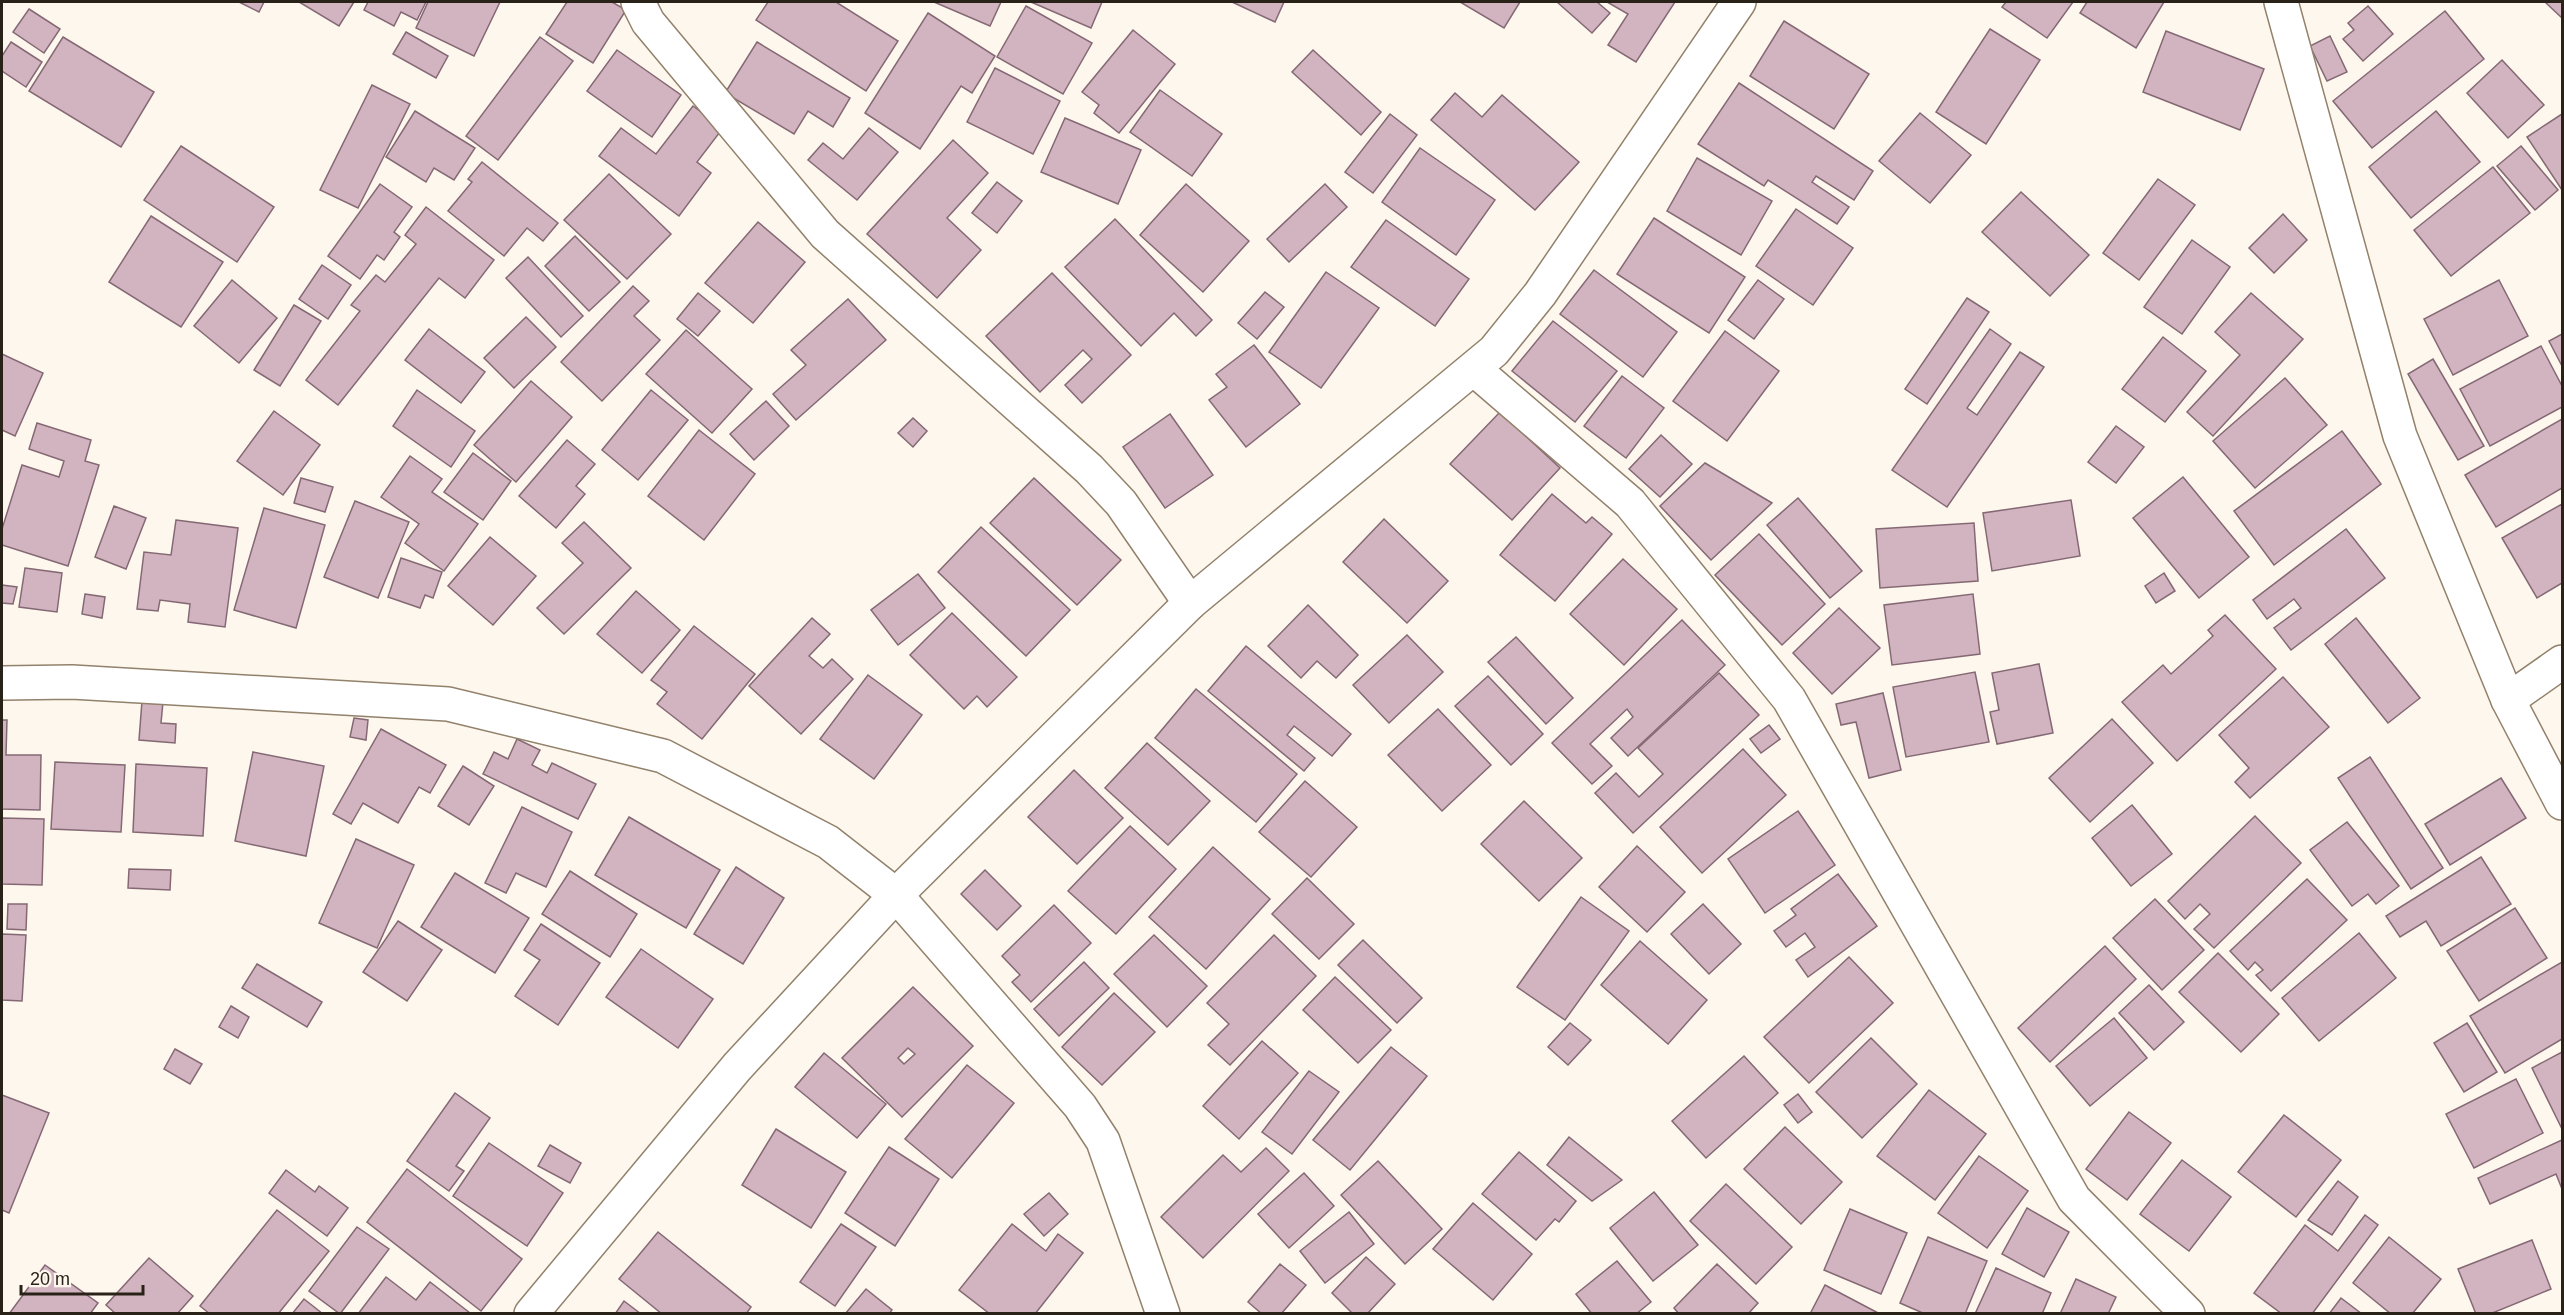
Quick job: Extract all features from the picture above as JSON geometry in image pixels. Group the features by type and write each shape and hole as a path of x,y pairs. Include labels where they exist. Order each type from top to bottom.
{"street":[{"path":"638,2 648,22 825,234 1089,469 1121,503 1190,603"},
{"path":"531,1314 737,1067 896,895 1190,603 1494,351 1540,294 1739,2"},
{"path":"2281,2 2400,436 2508,700 2562,803"},
{"path":"1474,369 1630,503 1789,699 2074,1199 2188,1314"},
{"path":"2508,700 2562,662"},
{"path":"2,683 72,682 448,704 663,756 828,842 896,895 1080,1106 1103,1141 1162,1314"}],"building":[{"path":"239,2 264,2 259,12"},
{"path":"299,2 354,2 339,26"},
{"path":"368,2 426,2 417,20 401,12 394,26 364,10"},
{"path":"428,2 500,2 474,56 416,28"},
{"path":"567,2 612,2 626,10 593,63 546,34"},
{"path":"768,2 836,2 898,41 866,91 756,20"},
{"path":"934,2 1001,2 990,26"},
{"path":"1031,2 1102,2 1091,28"},
{"path":"1232,2 1284,2 1275,22"},
{"path":"1460,2 1520,2 1504,28"},
{"path":"1557,2 1597,2 1610,13 1592,33"},
{"path":"1607,2 1675,2 1636,62 1608,45 1628,14"},
{"path":"2006,2 2073,2 2047,38 2002,7"},
{"path":"2087,2 2164,2 2136,48 2080,13"},
{"path":"2545,2 2562,2 2562,18"},
{"path":"1026,6 1092,43 1063,94 997,57"},
{"path":"2368,6 2393,34 2363,61 2343,39 2354,30 2348,23"},
{"path":"29,9 60,29 44,53 13,32"},
{"path":"2445,11 2484,59 2372,148 2333,101"},
{"path":"928,13 995,56 972,93 961,86 920,149 865,113"},
{"path":"1784,21 1869,74 1834,129 1750,76"},
{"path":"1990,29 2040,60 1986,144 1936,112"},
{"path":"1133,30 1175,64 1119,133 1094,113 1099,105 1082,92"},
{"path":"2166,31 2264,69 2240,130 2143,92"},
{"path":"406,32 448,56 436,78 393,54"},
{"path":"2330,36 2347,72 2327,81 2310,46"},
{"path":"63,37 154,92 121,147 29,91"},
{"path":"540,37 573,61 498,160 466,136"},
{"path":"11,42 42,62 26,87 2,71 2,56"},
{"path":"757,42 850,98 833,127 808,111 794,134 725,93"},
{"path":"617,50 681,95 652,137 587,91"},
{"path":"1313,50 1381,112 1361,135 1292,72"},
{"path":"2502,60 2544,105 2508,138 2467,93"},
{"path":"995,68 1060,101 1033,154 967,122"},
{"path":"1739,83 1873,171 1854,200 1816,176 1812,182 1849,207 1837,224 1768,180 1764,186 1698,144"},
{"path":"372,85 410,104 358,208 320,190"},
{"path":"1160,90 1222,134 1192,176 1130,132"},
{"path":"1455,93 1482,117 1502,95 1579,162 1535,210 1431,120"},
{"path":"693,106 723,128 697,162 711,173 679,216 599,156 621,128 656,154"},
{"path":"415,111 475,148 454,180 434,168 426,182 386,157"},
{"path":"2436,111 2480,162 2411,218 2369,167"},
{"path":"1920,113 1971,155 1930,203 1879,161"},
{"path":"1390,114 1417,135 1373,193 1345,172"},
{"path":"2562,114 2562,190 2527,137"},
{"path":"1065,118 1141,150 1118,204 1041,172"},
{"path":"869,128 898,152 857,200 808,160 823,143 843,159"},
{"path":"953,140 988,173 947,218 981,250 937,298 867,234"},
{"path":"181,146 274,207 237,262 144,200"},
{"path":"2521,146 2558,190 2535,210 2497,166"},
{"path":"1420,148 1495,200 1456,255 1382,202"},
{"path":"1697,158 1772,201 1741,255 1667,211"},
{"path":"482,162 558,223 543,241 527,228 504,256 448,211 472,182 468,179"},
{"path":"2493,167 2530,213 2451,276 2414,230"},
{"path":"609,174 671,234 627,279 564,220"},
{"path":"2158,179 2195,205 2139,280 2103,253"},
{"path":"997,182 1022,201 997,233 972,213"},
{"path":"380,184 412,207 394,232 400,237 384,260 377,255 360,279 328,256"},
{"path":"1186,184 1249,241 1203,292 1140,235"},
{"path":"1325,184 1347,207 1289,262 1267,239"},
{"path":"2021,192 2089,255 2050,296 1982,232"},
{"path":"426,207 494,260 465,298 439,278 338,405 306,380 360,311 351,305 376,275 385,282 416,244 405,235"},
{"path":"1796,209 1853,248 1813,305 1756,266"},
{"path":"2283,214 2307,240 2274,273 2249,248"},
{"path":"151,216 223,262 181,327 109,282"},
{"path":"1654,218 1745,277 1709,333 1617,274"},
{"path":"1115,219 1212,320 1196,336 1174,313 1141,346 1065,267"},
{"path":"1386,220 1469,279 1435,326 1351,267"},
{"path":"758,222 805,262 753,323 705,283"},
{"path":"575,236 620,282 589,311 545,266"},
{"path":"2192,240 2230,267 2182,334 2144,307"},
{"path":"528,257 583,316 561,337 506,278"},
{"path":"322,265 351,285 328,319 299,299"},
{"path":"1594,270 1677,332 1643,377 1560,314"},
{"path":"1326,272 1379,308 1321,388 1269,352"},
{"path":"1052,273 1131,355 1082,403 1065,385 1092,359 1083,350 1040,392 986,336"},
{"path":"232,280 277,318 239,363 194,326"},
{"path":"1758,280 1784,299 1754,339 1728,320"},
{"path":"2499,280 2528,336 2453,375 2424,319"},
{"path":"633,286 649,301 634,316 660,340 602,401 561,362"},
{"path":"1265,292 1284,307 1257,339 1238,323"},
{"path":"698,293 720,311 698,336 677,319"},
{"path":"2251,293 2303,339 2213,436 2187,412 2240,355 2215,332"},
{"path":"1967,298 1989,312 1927,404 1905,389"},
{"path":"848,299 886,340 796,420 773,394 806,365 791,350"},
{"path":"294,305 321,321 280,386 254,370"},
{"path":"526,317 556,347 514,388 484,358"},
{"path":"1553,321 1617,371 1575,422 1512,371"},
{"path":"429,329 485,372 461,403 405,360"},
{"path":"1990,329 2011,344 1967,408 1977,415 2020,352 2044,367 1947,507 1892,470"},
{"path":"686,330 752,389 712,433 646,374"},
{"path":"1725,331 1779,371 1727,441 1673,401"},
{"path":"2562,334 2562,366 2549,341"},
{"path":"2163,337 2206,371 2165,422 2122,389"},
{"path":"1254,345 1300,404 1246,447 1209,400 1227,387 1216,374"},
{"path":"2541,346 2562,386 2562,407 2490,446 2460,389"},
{"path":"2,354 43,373 15,436 2,430"},
{"path":"2433,359 2484,446 2458,460 2408,374"},
{"path":"1622,376 1664,408 1626,458 1584,426"},
{"path":"2285,378 2327,425 2255,488 2213,441"},
{"path":"531,381 572,417 516,482 474,445"},
{"path":"417,390 475,431 451,467 393,426"},
{"path":"651,390 688,420 638,480 602,450"},
{"path":"766,401 789,426 754,460 730,434"},
{"path":"274,411 320,445 283,495 237,461"},
{"path":"1500,412 1560,468 1512,520 1450,464"},
{"path":"1170,414 1213,475 1165,508 1123,447"},
{"path":"913,418 927,431 913,447 898,433"},
{"path":"2562,419 2562,488 2496,527 2465,475"},
{"path":"37,423 91,440 85,461 99,465 68,566 2,545 2,529 22,465 59,477 64,461 29,449"},
{"path":"2116,426 2144,447 2116,483 2088,462"},
{"path":"699,430 755,474 704,540 648,496"},
{"path":"2342,431 2381,484 2274,565 2234,511"},
{"path":"1661,435 1692,464 1660,497 1629,469"},
{"path":"567,440 595,464 576,486 585,494 556,528 519,496"},
{"path":"473,453 511,481 483,520 444,492"},
{"path":"410,456 442,479 432,492 478,524 444,571 405,543 419,524 381,497"},
{"path":"1705,463 1772,503 1711,560 1660,506"},
{"path":"2183,477 2249,557 2199,598 2133,518"},
{"path":"301,478 333,487 325,512 294,503"},
{"path":"1034,478 1121,560 1077,605 990,523"},
{"path":"1552,494 1586,523 1592,517 1612,534 1555,601 1500,555"},
{"path":"1798,498 1862,571 1830,598 1767,525"},
{"path":"2071,500 2080,556 1992,571 1983,513"},
{"path":"355,501 409,522 378,598 324,577"},
{"path":"2562,504 2562,583 2537,598 2502,538"},
{"path":"114,506 146,518 126,569 95,557"},
{"path":"264,508 325,525 296,628 234,610"},
{"path":"1384,519 1448,581 1407,623 1343,562"},
{"path":"176,520 238,528 225,627 188,622 190,604 160,600 158,611 137,609 144,552 171,555"},
{"path":"584,522 631,568 564,634 537,608 583,563 562,543"},
{"path":"1974,523 1978,581 1880,588 1876,529"},
{"path":"981,527 1070,610 1026,656 938,572"},
{"path":"2346,529 2385,578 2291,650 2274,628 2301,608 2294,599 2267,619 2253,600"},
{"path":"1759,534 1825,604 1782,645 1715,575"},
{"path":"490,537 536,576 493,625 448,586"},
{"path":"401,558 442,572 433,598 425,595 420,608 388,597"},
{"path":"1623,559 1677,609 1624,665 1570,614"},
{"path":"25,568 62,573 57,612 19,607"},
{"path":"2164,573 2175,591 2156,603 2145,586"},
{"path":"918,574 945,608 898,645 871,610"},
{"path":"2,585 17,587 13,604 2,603"},
{"path":"636,591 680,630 642,673 597,634"},
{"path":"85,594 105,597 102,618 82,614"},
{"path":"1973,594 1980,654 1892,665 1884,605"},
{"path":"1308,605 1358,655 1336,678 1317,661 1301,678 1268,646"},
{"path":"1839,608 1880,648 1832,694 1793,653"},
{"path":"952,613 1017,677 987,707 977,696 964,709 910,655"},
{"path":"2225,615 2276,669 2177,761 2122,702 2163,665 2171,674 2213,636 2208,630"},
{"path":"812,618 830,634 809,656 823,668 832,659 853,679 801,734 749,686"},
{"path":"2356,618 2420,698 2388,723 2325,644"},
{"path":"1682,620 1725,665 1628,756 1611,738 1633,717 1627,709 1590,744 1612,766 1592,784 1552,743"},
{"path":"694,626 755,674 702,739 657,704 667,692 651,680"},
{"path":"1407,635 1443,672 1389,723 1353,685"},
{"path":"1516,637 1573,698 1546,724 1488,662"},
{"path":"1246,646 1351,734 1332,756 1294,726 1287,735 1315,758 1304,771 1208,691"},
{"path":"2039,664 2053,733 1997,744 1990,712 1999,710 1992,673"},
{"path":"1975,672 1989,742 1906,757 1893,687"},
{"path":"1719,673 1759,715 1633,833 1595,793 1616,773 1639,797 1663,774 1638,748"},
{"path":"868,675 922,715 874,779 820,739"},
{"path":"1488,676 1543,734 1511,765 1455,706"},
{"path":"2283,677 2329,727 2250,798 2235,782 2249,768 2219,735"},
{"path":"1196,689 1297,774 1256,822 1155,738"},
{"path":"1883,693 1901,770 1869,778 1856,722 1841,725 1836,704"},
{"path":"142,701 163,702 161,723 176,724 175,743 139,740"},
{"path":"1438,709 1491,765 1442,811 1388,755"},
{"path":"354,718 368,720 366,740 350,737"},
{"path":"2112,719 2153,763 2090,822 2049,778"},
{"path":"2,720 7,720 6,755 41,755 40,810 2,809"},
{"path":"1769,725 1780,739 1761,753 1750,739"},
{"path":"381,729 446,765 430,793 419,787 398,823 363,803 351,824 333,814"},
{"path":"517,739 540,750 532,765 547,773 552,763 596,784 578,819 483,774 494,752 508,759"},
{"path":"1147,743 1210,801 1168,845 1105,788"},
{"path":"1743,749 1786,795 1702,873 1660,827"},
{"path":"253,752 324,766 306,856 235,841"},
{"path":"2370,757 2443,868 2411,889 2338,778"},
{"path":"55,762 125,765 121,832 51,829"},
{"path":"136,764 207,768 203,836 133,832"},
{"path":"463,766 494,786 469,825 438,806"},
{"path":"1074,770 1123,818 1077,864 1028,817"},
{"path":"2501,778 2526,818 2450,865 2425,824"},
{"path":"1305,781 1357,827 1311,877 1259,832"},
{"path":"1524,801 1582,858 1539,901 1481,844"},
{"path":"2132,805 2172,854 2131,886 2092,838"},
{"path":"522,807 572,832 546,887 516,873 506,893 485,883"},
{"path":"1798,811 1835,865 1765,913 1728,859"},
{"path":"2255,816 2301,863 2214,948 2194,929 2210,914 2200,904 2185,919 2168,901"},
{"path":"629,817 720,870 686,928 595,875"},
{"path":"2,818 44,819 42,885 2,884"},
{"path":"2347,822 2399,886 2376,904 2368,894 2352,906 2310,850"},
{"path":"1130,826 1176,869 1116,934 1068,891"},
{"path":"356,839 414,865 377,948 319,923"},
{"path":"1637,846 1685,892 1647,932 1599,887"},
{"path":"1213,847 1270,899 1206,969 1149,917"},
{"path":"2481,857 2511,904 2441,946 2426,921 2400,937 2386,916"},
{"path":"736,867 784,898 743,964 694,934"},
{"path":"129,869 171,870 170,890 128,888"},
{"path":"985,870 1021,906 997,930 961,894"},
{"path":"570,871 637,914 610,957 542,914"},
{"path":"455,873 529,918 495,973 421,927"},
{"path":"1838,874 1877,926 1808,977 1796,960 1815,947 1805,933 1786,947 1774,931 1796,915 1791,909"},
{"path":"1307,878 1354,924 1319,959 1272,914"},
{"path":"2307,879 2347,920 2271,991 2256,975 2263,970 2255,962 2248,970 2230,951"},
{"path":"1581,897 1629,931 1565,1020 1517,987"},
{"path":"2155,899 2204,950 2162,990 2113,938"},
{"path":"8,904 27,904 26,930 7,929"},
{"path":"1703,904 1741,944 1709,974 1671,934"},
{"path":"1054,905 1091,943 1031,1002 1012,982 1020,975 1002,956"},
{"path":"2515,908 2547,958 2479,1001 2447,951"},
{"path":"398,921 442,950 407,1001 363,972"},
{"path":"541,924 600,963 558,1025 515,996 540,960 524,950"},
{"path":"2359,933 2396,978 2319,1041 2282,998"},
{"path":"2,934 26,935 22,1001 2,1000"},
{"path":"1154,935 1207,986 1167,1027 1114,974"},
{"path":"1274,935 1316,976 1230,1065 1208,1045 1229,1024 1207,1003"},
{"path":"1363,940 1422,998 1397,1023 1338,965"},
{"path":"1640,941 1707,1000 1668,1044 1601,985"},
{"path":"2105,946 2136,979 2050,1062 2018,1028"},
{"path":"641,949 713,999 678,1048 606,997"},
{"path":"2218,953 2279,1014 2241,1052 2179,992"},
{"path":"1849,957 1893,1003 1809,1083 1764,1037"},
{"path":"1084,962 1109,988 1059,1036 1034,1009"},
{"path":"2562,962 2562,1039 2505,1073 2470,1016"},
{"path":"257,964 322,1002 307,1027 242,988"},
{"path":"1335,977 1391,1030 1358,1063 1303,1010"},
{"path":"2149,985 2184,1022 2154,1050 2119,1013"},
{"path":"913,987 973,1046 902,1117 842,1058","holes":["908,1048 915,1054 904,1064 898,1058"]},
{"path":"1114,993 1155,1032 1102,1085 1062,1047"},
{"path":"231,1006 249,1017 238,1038 219,1027"},
{"path":"2114,1018 2147,1058 2090,1106 2056,1066"},
{"path":"1570,1023 1591,1040 1568,1065 1548,1047"},
{"path":"2467,1023 2497,1072 2464,1092 2434,1043"},
{"path":"1871,1038 1917,1084 1862,1138 1816,1092"},
{"path":"1262,1041 1298,1073 1239,1139 1203,1106"},
{"path":"1391,1047 1427,1076 1350,1170 1313,1140"},
{"path":"175,1049 202,1064 190,1084 164,1069"},
{"path":"2562,1052 2562,1129 2532,1068"},
{"path":"824,1053 886,1104 857,1138 795,1087"},
{"path":"1744,1056 1778,1093 1706,1158 1672,1121"},
{"path":"967,1065 1014,1103 952,1178 905,1139"},
{"path":"1309,1071 1339,1092 1292,1154 1262,1132"},
{"path":"2516,1079 2543,1133 2474,1168 2446,1114"},
{"path":"1929,1090 1986,1134 1935,1200 1877,1156"},
{"path":"455,1093 490,1118 456,1166 464,1171 449,1191 407,1161"},
{"path":"1798,1094 1812,1112 1798,1123 1784,1105"},
{"path":"2,1095 49,1113 9,1213 2,1210"},
{"path":"2129,1112 2171,1143 2127,1200 2086,1169"},
{"path":"2284,1115 2341,1160 2296,1217 2238,1172"},
{"path":"1785,1127 1842,1182 1801,1224 1744,1169"},
{"path":"776,1129 846,1172 811,1228 742,1185"},
{"path":"1569,1137 1622,1180 1592,1201 1547,1165"},
{"path":"2562,1140 2562,1189 2556,1174 2490,1204 2478,1178"},
{"path":"489,1143 563,1193 527,1246 453,1196"},
{"path":"550,1145 581,1163 570,1183 538,1166"},
{"path":"889,1147 939,1179 895,1246 845,1213"},
{"path":"1266,1148 1289,1171 1203,1258 1161,1217 1223,1155 1241,1172"},
{"path":"1519,1152 1576,1201 1559,1222 1555,1219 1536,1240 1482,1194"},
{"path":"1979,1156 2028,1191 1987,1248 1938,1213"},
{"path":"2182,1160 2231,1197 2189,1251 2140,1214"},
{"path":"1378,1161 1442,1229 1405,1264 1341,1195"},
{"path":"407,1169 522,1259 481,1311 367,1222"},
{"path":"286,1170 315,1192 319,1186 348,1208 327,1236 269,1193"},
{"path":"1304,1173 1334,1206 1289,1248 1258,1214"},
{"path":"2338,1181 2358,1197 2332,1235 2308,1220"},
{"path":"1726,1184 1792,1247 1756,1284 1690,1221"},
{"path":"1654,1192 1698,1245 1653,1281 1610,1228"},
{"path":"1049,1193 1068,1214 1044,1236 1024,1214"},
{"path":"1473,1203 1532,1254 1493,1300 1433,1249"},
{"path":"2027,1208 2069,1232 2044,1277 2002,1254"},
{"path":"1850,1209 1907,1233 1881,1294 1824,1270"},
{"path":"277,1210 329,1251 278,1314 210,1314 200,1306"},
{"path":"1349,1212 1374,1244 1325,1283 1300,1251"},
{"path":"2365,1215 2378,1225 2312,1314 2282,1314 2254,1293 2305,1225 2338,1251"},
{"path":"841,1224 876,1247 835,1306 800,1282"},
{"path":"1012,1224 1046,1251 1058,1234 1083,1253 1035,1314 990,1314 959,1290"},
{"path":"357,1227 389,1249 340,1314 309,1291"},
{"path":"658,1232 751,1307 746,1314 662,1314 619,1279"},
{"path":"1928,1237 1987,1261 1965,1314 1925,1314 1900,1303"},
{"path":"2389,1237 2441,1279 2412,1314 2391,1314 2353,1283"},
{"path":"2532,1240 2551,1289 2490,1314 2476,1314 2458,1269"},
{"path":"1366,1257 1395,1284 1367,1314 1353,1314 1332,1293"},
{"path":"149,1258 193,1296 177,1314 116,1314 106,1305"},
{"path":"1617,1261 1651,1302 1636,1314 1592,1314 1576,1294"},
{"path":"1280,1264 1306,1285 1281,1314 1262,1314 1248,1302"},
{"path":"1717,1264 1758,1303 1748,1314 1679,1314 1674,1308"},
{"path":"45,1265 98,1303 90,1314 9,1314"},
{"path":"1996,1268 2051,1293 2042,1314 1975,1314"},
{"path":"386,1277 416,1300 430,1282 470,1313 358,1314"},
{"path":"2076,1279 2116,1297 2108,1314 2060,1314"},
{"path":"1825,1285 1880,1314 1810,1314"},
{"path":"866,1289 892,1310 889,1314 845,1314"},
{"path":"2341,1298 2362,1314 2329,1314"},
{"path":"304,1299 323,1314 292,1314"},
{"path":"624,1301 641,1314 615,1314"}]}
